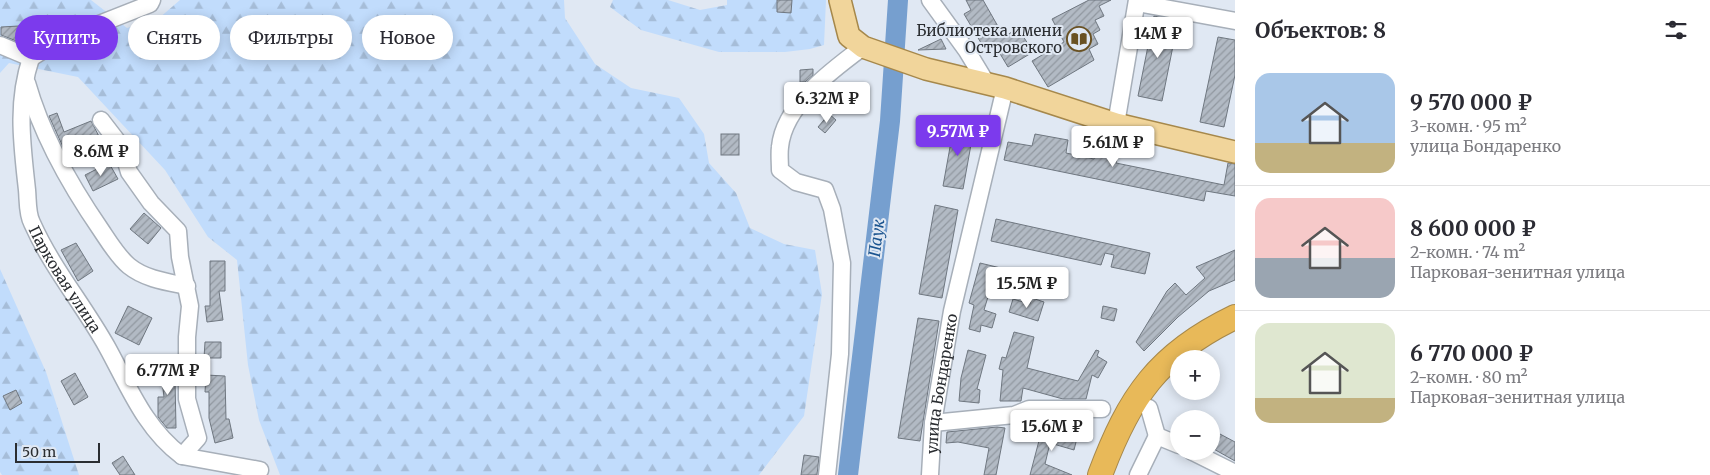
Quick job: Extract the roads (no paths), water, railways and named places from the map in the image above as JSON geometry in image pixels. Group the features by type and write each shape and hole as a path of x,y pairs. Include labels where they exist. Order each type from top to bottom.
{"highway":[{"path":"1100,475 1125,416 1144,385 1167,359 1204,332 1235,317"}],"main road":[{"path":"840,0 849,36 863,47 926,69 996,86 1116,124 1235,152"}],"street":[{"path":"118,17 150,4 152,0"},
{"path":"930,0 967,51 996,86"},
{"path":"1116,124 1137,1 1235,21"},
{"path":"0,46 15,52"},
{"path":"827,475 840,354 842,263 832,209 825,190 796,182 780,170 780,146 787,124 806,96 824,76 863,47"},
{"name":"Парковая улица","path":"30,60 25,76 20,111 30,221 55,269 107,347 143,414 172,448 182,456"},
{"path":"25,76 41,124 70,182 115,250 129,266 151,278 187,286"},
{"name":"улица Бондаренко","path":"930,475 933,423 952,311 996,86"},
{"path":"102,120 121,146 130,172 151,203 178,231 180,257 190,306 187,337 187,399 198,438 182,456"},
{"path":"1138,475 1157,436 1149,408"},
{"path":"933,423 1014,415 1029,409 1102,409"},
{"path":"1157,436 1170,441"},
{"path":"182,456 260,470"},
{"path":"1210,460 1235,472"}],"waterway":[{"name":"Паук","path":"848,475 890,121 898,0"}],"place":[{"name":"Библиотека имени Островского","path":"1079,39"}]}
